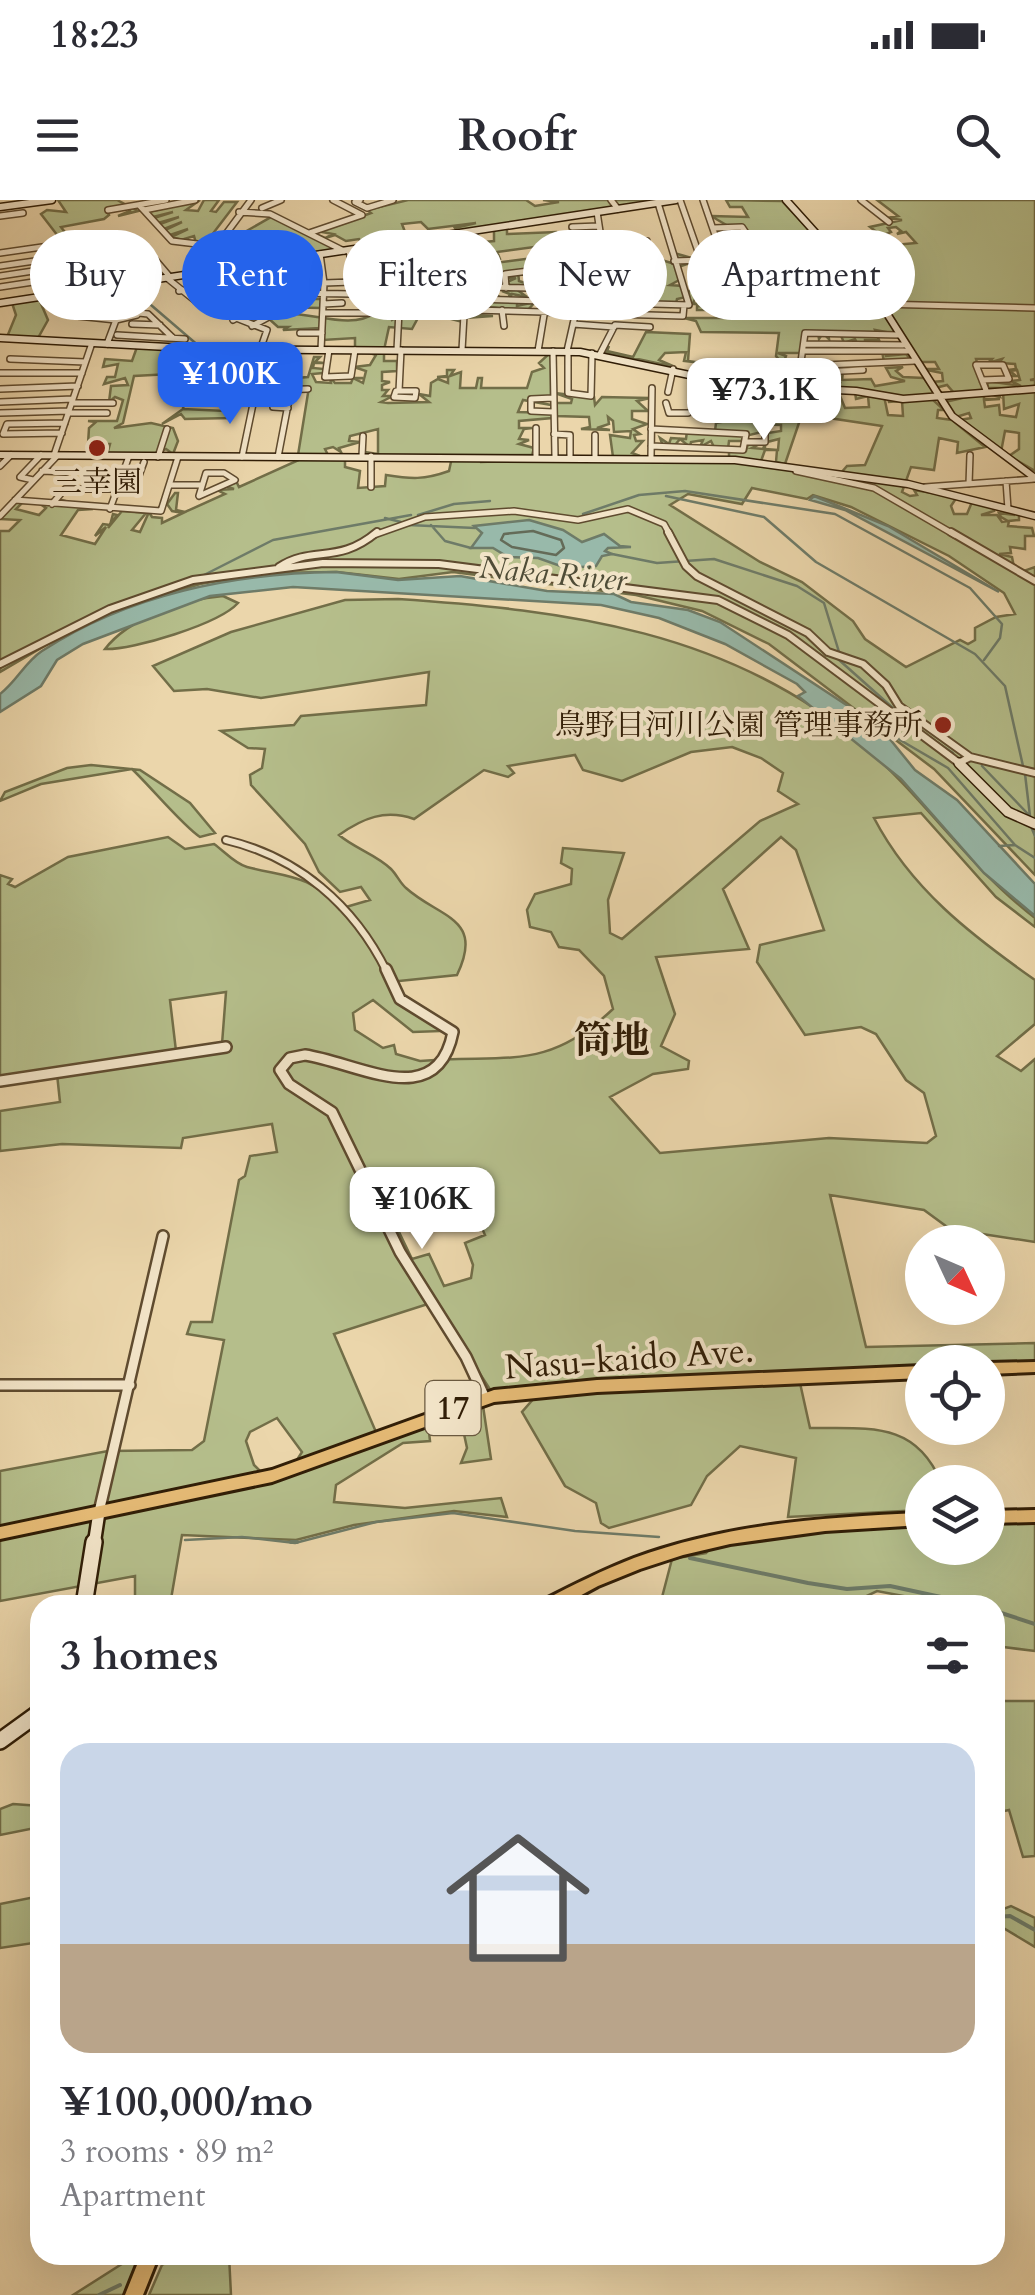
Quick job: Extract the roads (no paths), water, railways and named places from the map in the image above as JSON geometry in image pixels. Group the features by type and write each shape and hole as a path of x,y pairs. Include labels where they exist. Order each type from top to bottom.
{"main road":[{"path":"1005,1369 1035,1367"},
{"name":"Nasu-kaido Ave.","path":"0,1532 272,1476 485,1398 597,1386 905,1373"},
{"path":"1005,1517 1035,1516"},
{"path":"567,1595 670,1550 776,1530 905,1521"},
{"path":"134,2295 146,2265"}],"street":[{"path":"3,211 15,203 52,200"},
{"path":"120,200 140,207 172,241 182,242"},
{"path":"140,207 164,200"},
{"path":"108,210 195,200"},
{"path":"262,208 281,200"},
{"path":"318,230 362,215 333,200"},
{"path":"360,200 354,202 369,208 393,200"},
{"path":"611,200 618,209"},
{"path":"478,230 678,200 690,230"},
{"path":"703,200 714,228 744,230"},
{"path":"786,200 813,230"},
{"path":"861,200 890,222"},
{"path":"226,230 246,201"},
{"path":"658,203 665,230"},
{"path":"3,211 23,213"},
{"path":"239,212 270,214 303,230"},
{"path":"596,212 600,230"},
{"path":"570,216 572,230"},
{"path":"572,227 599,226"},
{"path":"667,236 690,304 667,305"},
{"path":"0,252 30,248"},
{"path":"0,266 62,257 66,266 0,276"},
{"path":"674,261 687,260"},
{"path":"12,264 16,274"},
{"path":"162,269 180,291"},
{"path":"506,288 506,273 523,272"},
{"path":"162,279 182,276"},
{"path":"323,276 323,294 343,294"},
{"path":"0,287 30,283"},
{"path":"324,284 343,283"},
{"path":"8,286 14,301"},
{"path":"503,288 523,288"},
{"path":"0,304 30,299"},
{"path":"323,304 342,304"},
{"path":"667,317 683,318 684,305"},
{"path":"915,305 1035,308"},
{"path":"323,313 343,313"},
{"path":"503,318 504,326"},
{"path":"107,344 116,320"},
{"path":"134,320 121,336 185,339"},
{"path":"150,320 173,338"},
{"path":"233,320 268,331 260,350"},
{"path":"252,326 263,320"},
{"path":"323,320 326,377 351,376 355,350"},
{"path":"399,320 399,391"},
{"path":"462,350 464,320"},
{"path":"538,351 544,320"},
{"path":"890,320 941,400 966,430 1035,478"},
{"path":"614,326 596,354 591,396 568,393 568,351 574,321 650,327"},
{"path":"132,324 160,325"},
{"path":"300,332 322,333"},
{"path":"797,390 806,333 900,335"},
{"path":"0,338 260,350 568,351 672,368 737,385 941,400 986,390 1035,389"},
{"path":"0,516 56,456 92,344"},
{"path":"804,348 908,348"},
{"path":"553,351 555,456"},
{"path":"10,360 86,362"},
{"path":"801,370 915,361"},
{"path":"982,380 1008,379 1003,365 977,364 982,380 986,390"},
{"path":"668,392 672,368"},
{"path":"801,370 863,370"},
{"path":"0,373 82,372"},
{"path":"0,389 78,386"},
{"path":"651,458 652,388"},
{"path":"278,457 292,389"},
{"path":"288,408 273,407 276,390 308,389"},
{"path":"553,398 531,399 531,411 554,412"},
{"path":"10,413 13,401"},
{"path":"0,402 107,413"},
{"path":"0,413 113,403"},
{"path":"242,457 253,404"},
{"path":"652,408 666,406 688,414"},
{"path":"62,434 2,434 7,424 66,422"},
{"path":"536,428 536,456"},
{"path":"651,428 745,434 746,442 744,450 651,446"},
{"path":"746,442 764,442 765,428"},
{"path":"158,456 166,430"},
{"path":"554,434 570,435 570,456"},
{"path":"363,436 372,487"},
{"path":"595,436 595,457"},
{"path":"0,455 764,458 874,488 1035,582"},
{"path":"0,466 11,455"},
{"path":"33,480 20,478 41,455"},
{"path":"110,508 130,456"},
{"path":"406,470 407,456"},
{"path":"969,484 970,456"},
{"path":"0,503 161,511 178,457"},
{"path":"222,473 226,457"},
{"path":"133,492 144,462"},
{"path":"780,464 926,487 1035,516"},
{"path":"124,471 140,472"},
{"path":"42,472 66,472"},
{"path":"206,473 222,473 235,480 199,496 202,486 206,473"},
{"path":"926,487 1035,478"},
{"path":"1006,481 1008,509"},
{"path":"979,483 980,501"},
{"path":"170,485 202,486"},
{"path":"52,504 65,489 117,490"},
{"path":"279,567 290,560 355,551 374,534 397,524 495,511 578,520 636,510 664,524 684,561 712,586 870,670 899,706 970,757 1035,773"},
{"path":"0,664 110,610 196,580 279,567 424,563 718,600 788,635 958,763 1001,806 1035,824"},
{"path":"958,763 970,757"},
{"path":"226,840 259,848 319,881 377,952 406,1007 452,1032 442,1067 429,1075 369,1074 300,1054 285,1061 280,1070 288,1086 322,1100 332,1112 400,1252 466,1357 485,1398"},
{"path":"0,1081 226,1047"},
{"path":"86,1595 99,1512 163,1236"},
{"path":"0,1384 130,1385"},
{"path":"0,1740 30,1719"}],"water":[{"path":"814,496 888,526 999,592 845,510 810,500"},
{"path":"529,520 563,530 582,542 604,534 620,546 631,547 608,548 605,551 612,554 602,556 596,566 566,568 538,558 508,557 493,548 471,548 482,533 474,526"},
{"path":"336,572 398,580 460,576 547,591 614,594 631,602 688,610 720,622 880,727 915,770 957,800 1035,884 1035,916 984,873 901,779 798,696 805,692 797,684 725,644 659,618 601,605 293,587 210,596 83,644 57,660 41,686 0,712 0,694 36,655 110,615 184,590 222,582"}],"waterway":[{"path":"162,314 200,347"},
{"path":"583,514 639,495 685,491 835,514 970,588 1002,624 1000,638 984,660"},
{"path":"666,496 764,517 816,562 975,654 1005,686 1023,766"},
{"path":"418,515 454,504 490,501"},
{"path":"389,519 411,515"},
{"path":"385,518 389,519"},
{"path":"204,575 273,540 389,519"},
{"path":"389,519 401,522"},
{"path":"408,525 432,526"},
{"path":"432,526 475,528"},
{"name":"Naka River","path":"432,526 445,541 471,548"},
{"name":"Naka River","path":"612,554 657,563 714,559 797,586 824,603 839,652"},
{"path":"838,659 903,717"},
{"path":"883,730 948,768 1015,845"},
{"path":"929,737 953,753"},
{"path":"982,766 1028,814"},
{"path":"1025,774 1030,816"},
{"path":"1032,829 1035,836"},
{"path":"999,846 1015,845"},
{"path":"1015,845 1035,858"},
{"path":"185,1540 242,1537 295,1543 376,1522 453,1513 575,1531 659,1537"},
{"path":"291,1542 297,1542"},
{"path":"690,1558 847,1589 890,1586 932,1595"},
{"path":"1005,1614 1035,1624"},
{"path":"1005,1916 1035,1930"},
{"path":"99,2295 120,2285"}],"place":[{"name":"三幸園","path":"97,448"},
{"name":"鳥野目河川公園 管理事務所","path":"943,725"}],"district":[{"name":"筒地","path":"612,1040"}]}
